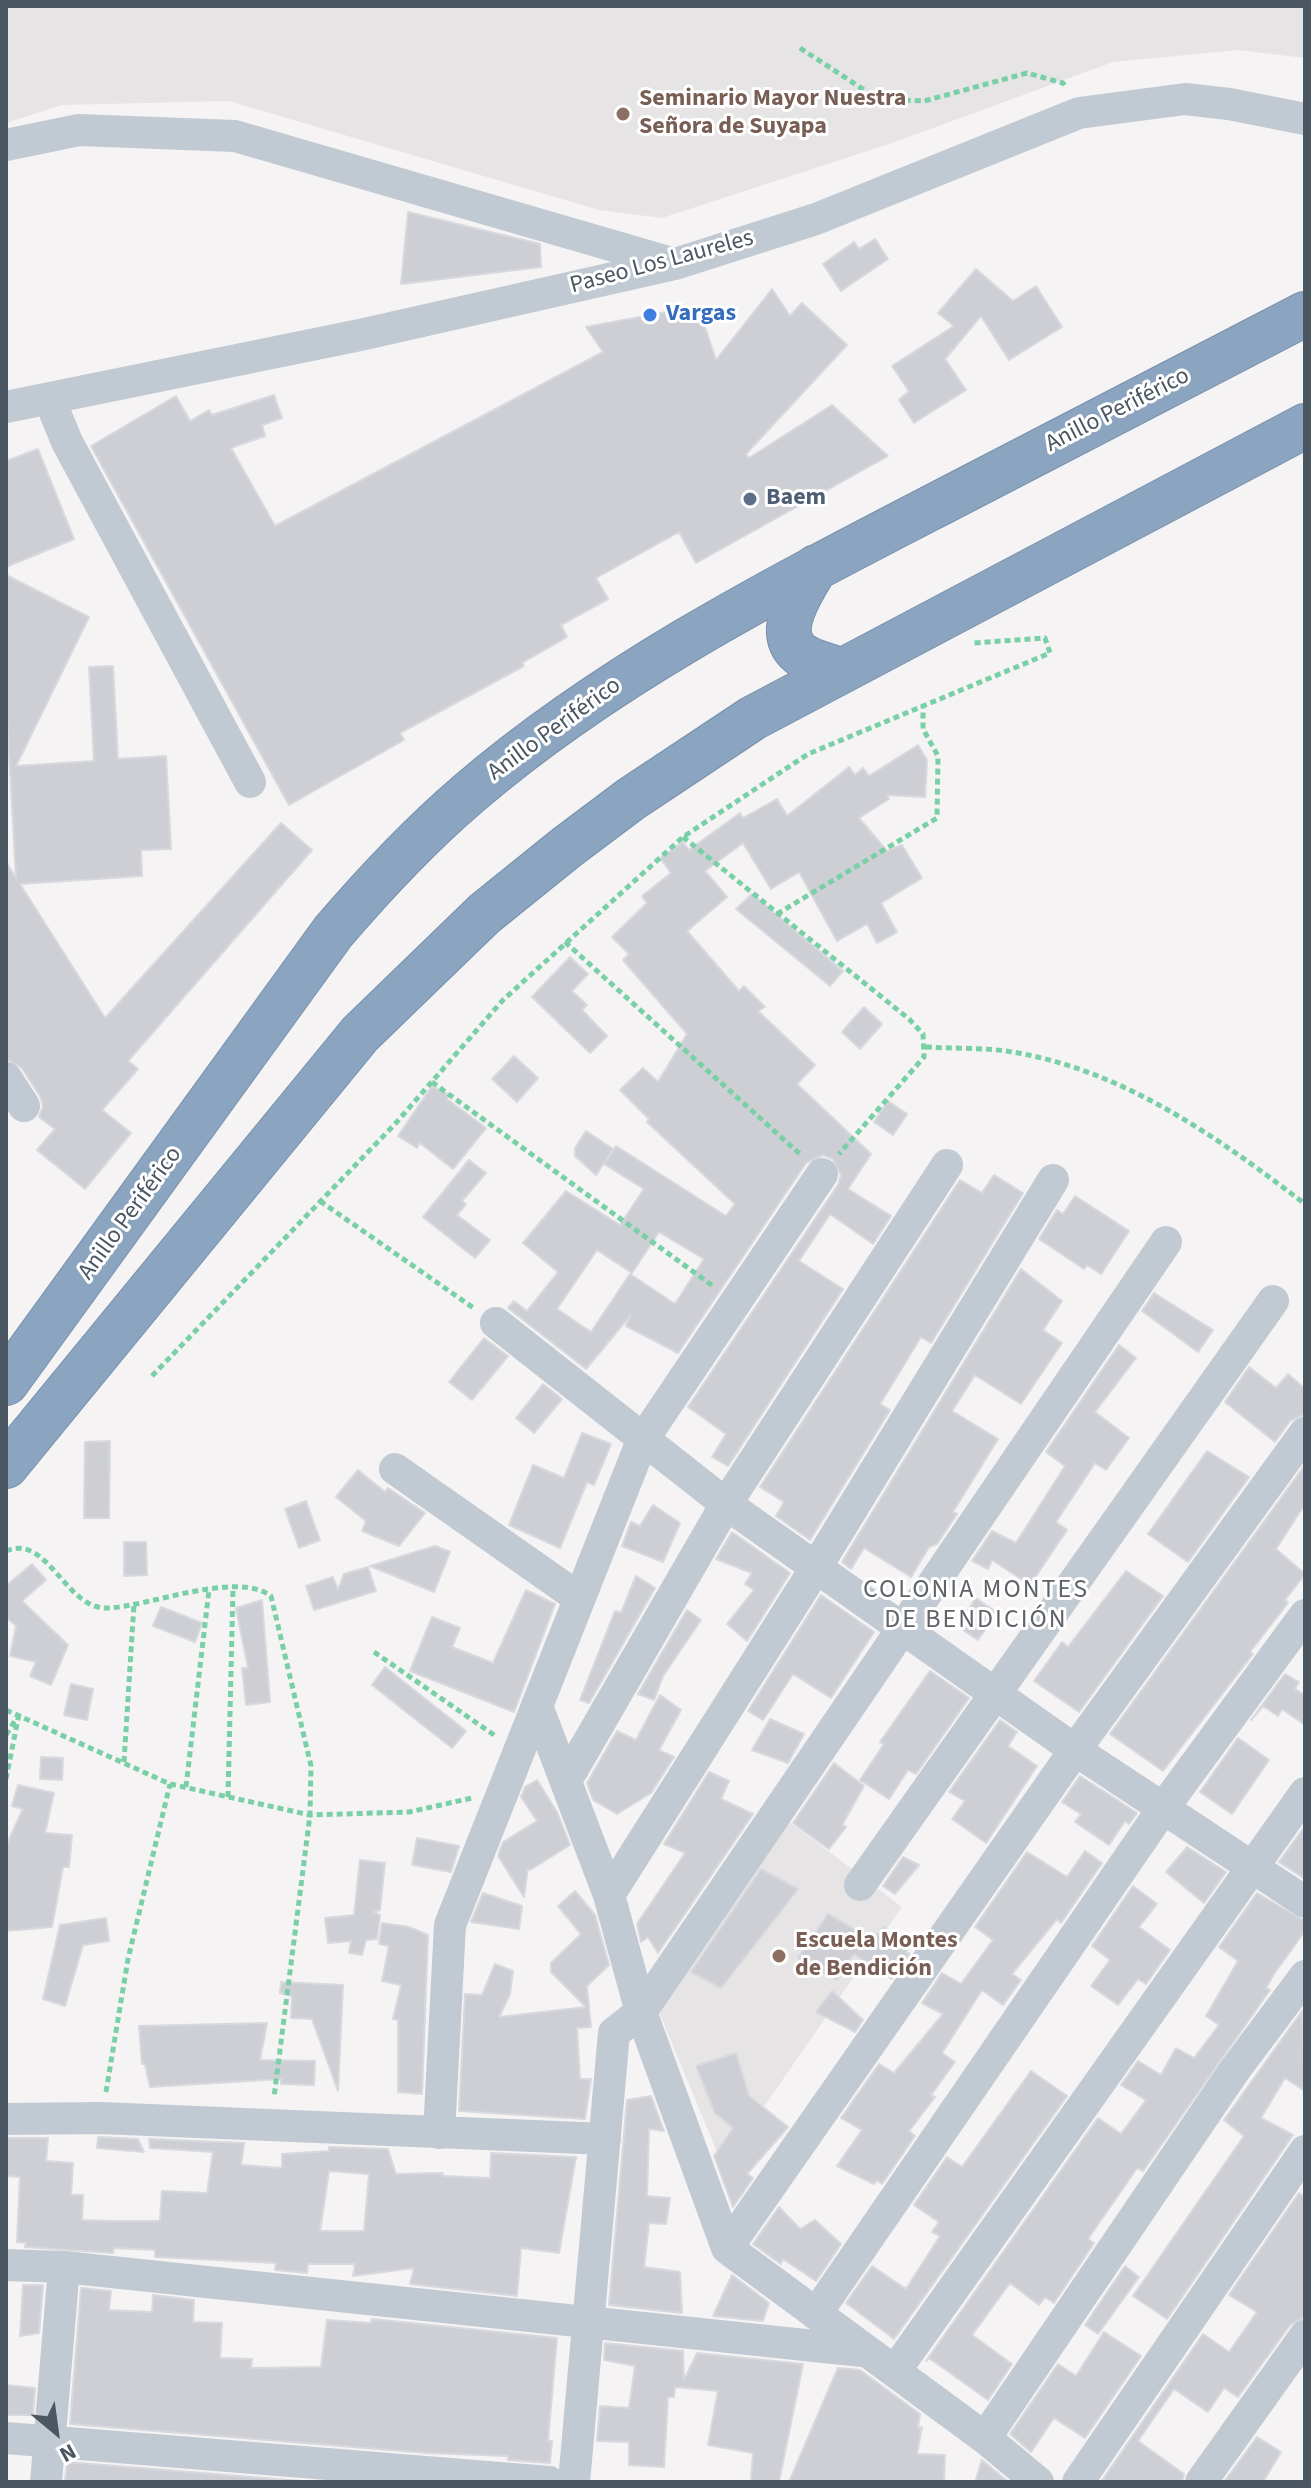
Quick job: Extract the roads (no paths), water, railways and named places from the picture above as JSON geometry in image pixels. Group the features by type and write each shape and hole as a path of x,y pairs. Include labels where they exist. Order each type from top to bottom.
{"highway":[{"name":"Anillo Periférico","path":"6,1383 333,932 384,873 469,793 575,713 664,654 816,567 1305,314"},
{"path":"6,1466 360,1034 484,914 642,791 753,718 1305,426"},
{"path":"816,567 794,605 790,638 798,653 839,670"}],"street":[{"name":"Paseo Los Laureles","path":"6,407 360,335 675,264 816,219 1079,113 1185,99 1305,119"},
{"path":"6,145 79,130 235,136 675,264"},
{"path":"49,398 67,442 250,782"},
{"path":"6,1078 24,1106"},
{"path":"567,1779 726,1504 947,1165"},
{"path":"439,2133 450,1925 500,1792 642,1441 822,1174"},
{"path":"609,1895 817,1566 1053,1180"},
{"path":"574,2482 614,2033 641,2012 1166,1242"},
{"path":"860,1885 1273,1301"},
{"path":"496,1323 642,1441 726,1504 1075,1750 1305,1902"},
{"path":"727,2248 1075,1750 1305,1433"},
{"path":"395,1469 579,1598"},
{"path":"816,2314 1164,1807 1305,1615"},
{"path":"537,1706 609,1895 641,2012 727,2248 985,2438 1038,2482"},
{"path":"895,2371 1305,1793"},
{"path":"985,2438 1234,2071 1305,1976"},
{"path":"6,2119 101,2118 605,2139"},
{"path":"1078,2482 1305,2151"},
{"path":"6,2265 64,2267 864,2351"},
{"path":"46,2482 64,2267"},
{"path":"1201,2482 1305,2336"},
{"path":"6,2438 549,2482"}],"place":[{"name":"Seminario Mayor Nuestra Señora de Suyapa","path":"623,114"},
{"name":"Vargas","path":"650,315"},
{"name":"Baem","path":"750,499"},
{"name":"Escuela Montes de Bendición","path":"779,1956"}],"district":[{"name":"COLONIA MONTES DE BENDICIÓN","path":"976,1606"}]}
